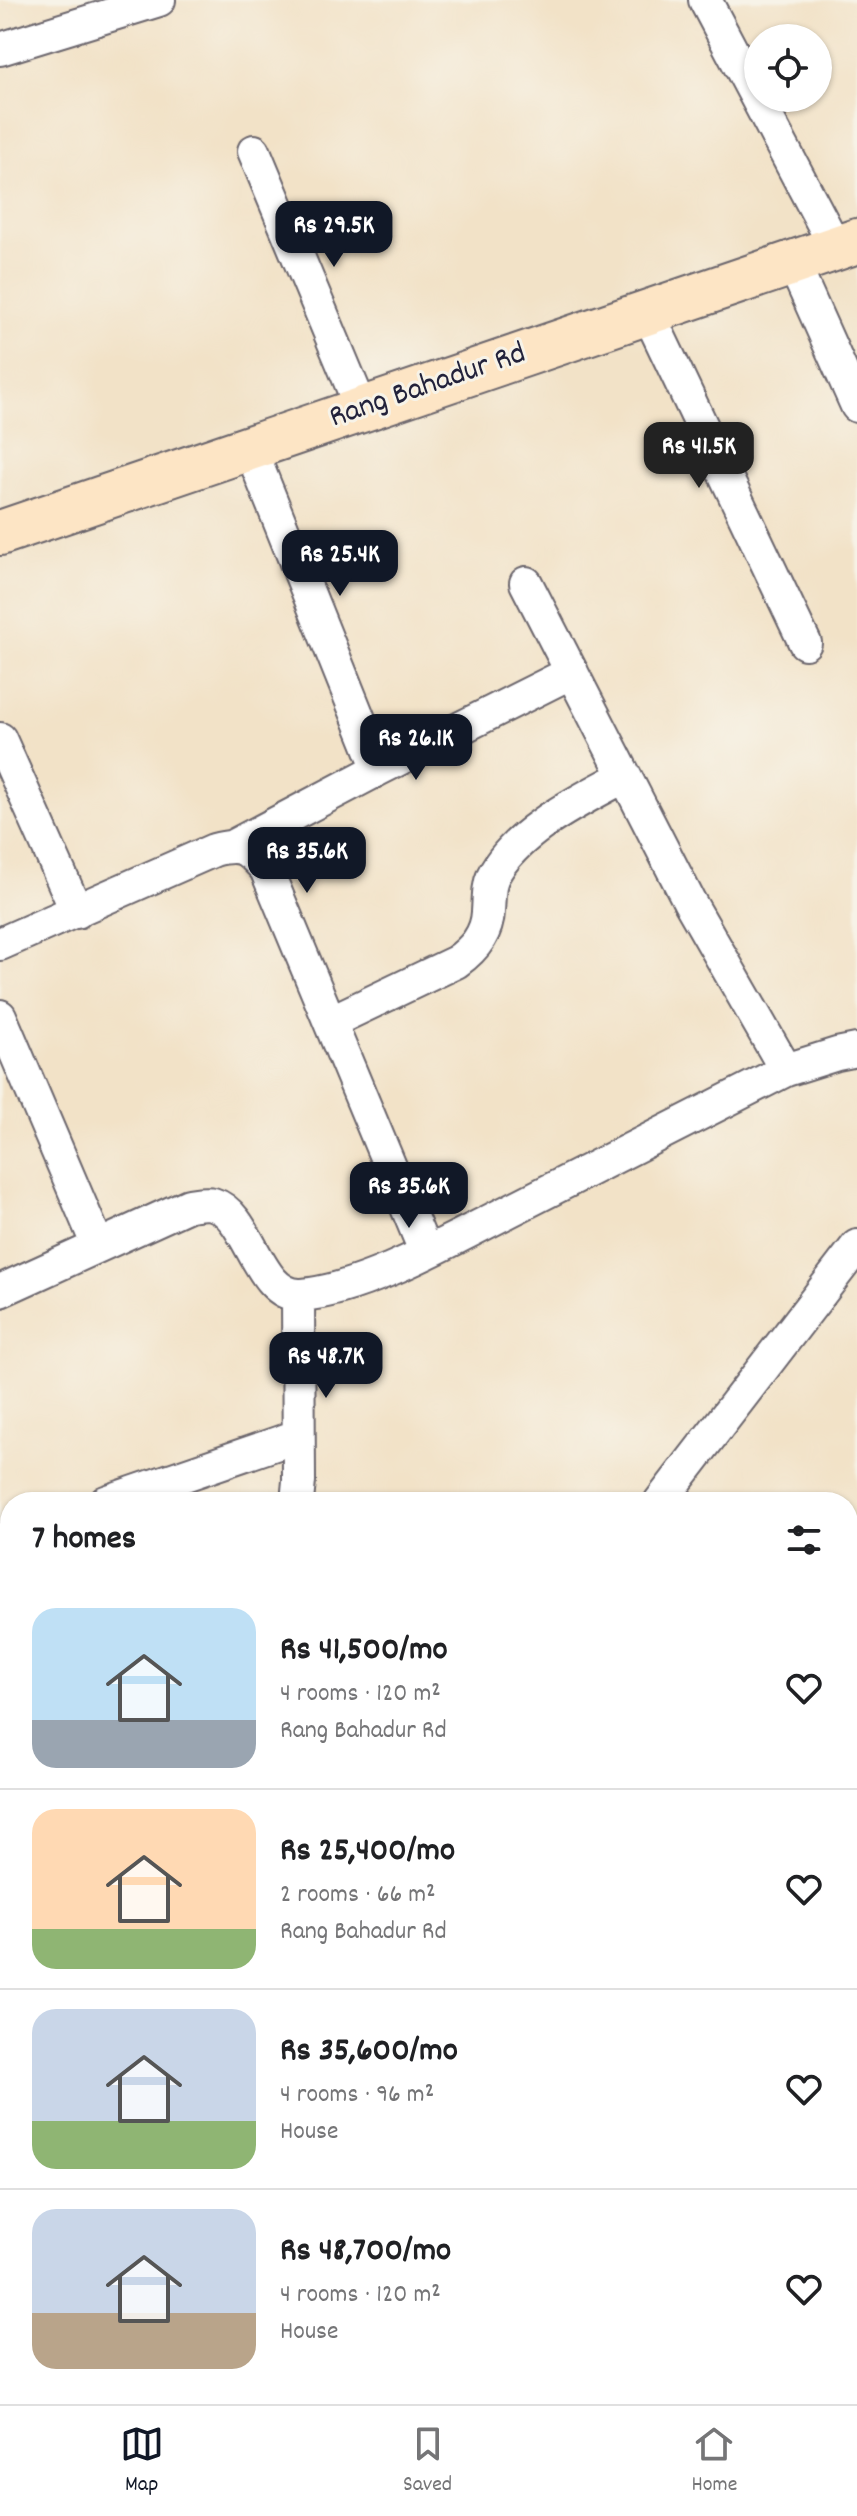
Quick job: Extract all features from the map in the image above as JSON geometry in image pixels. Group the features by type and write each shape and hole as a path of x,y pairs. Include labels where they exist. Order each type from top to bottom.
{"street":[{"path":"0,49 159,0"},
{"path":"705,0 846,245"},
{"path":"254,151 362,410"},
{"name":"Rang Bahadur Rd","path":"0,533 846,245"},
{"path":"793,263 857,406"},
{"path":"648,313 805,643"},
{"path":"250,448 379,769"},
{"path":"526,583 689,901 786,1070"},
{"path":"0,944 214,850 235,845 572,672"},
{"path":"0,739 77,912"},
{"path":"330,1022 471,952 482,936 488,917 493,877 508,854 560,812 625,776"},
{"path":"235,845 251,853 266,869 426,1253"},
{"path":"0,1016 98,1246"},
{"path":"0,1291 189,1205 211,1203 230,1213 268,1276 284,1291 298,1295 336,1288 426,1253 786,1070 857,1050"},
{"path":"668,1492 857,1246"},
{"path":"297,1492 298,1295"},
{"path":"135,1492 298,1436"}]}
